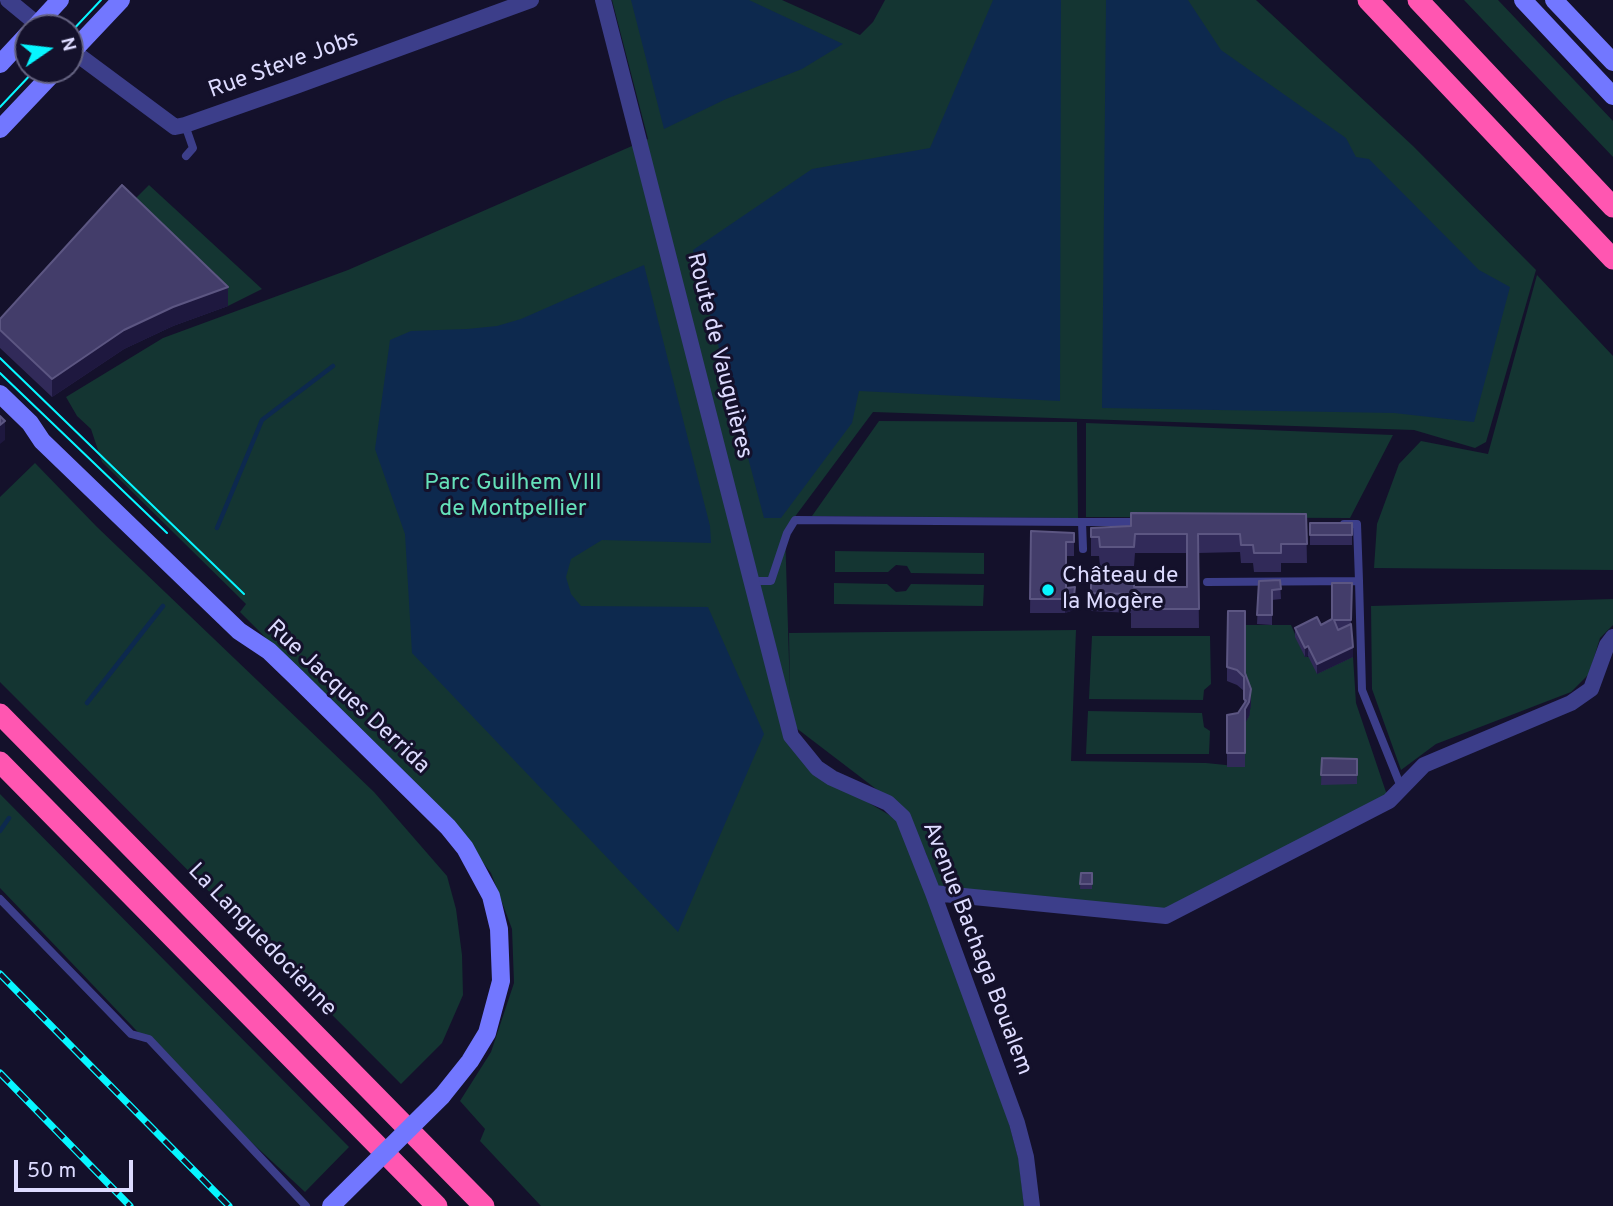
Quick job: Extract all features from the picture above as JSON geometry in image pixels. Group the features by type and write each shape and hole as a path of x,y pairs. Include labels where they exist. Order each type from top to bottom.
{"highway":[{"path":"1367,0 1613,259"},
{"path":"1418,0 1613,207"},
{"name":"La Languedocienne","path":"0,713 484,1206"},
{"path":"0,762 437,1206"}],"street":[{"path":"8,0 22,14"},
{"path":"48,14 60,0"},
{"path":"84,38 121,0"},
{"name":"Rue Steve Jobs","path":"185,125 531,0"},
{"name":"Route de Vauguières","path":"603,0 787,724"},
{"path":"1523,0 1613,96"},
{"path":"1557,1 1613,62"},
{"path":"0,64 14,50"},
{"path":"84,61 168,123 175,127 185,125"},
{"path":"0,129 43,84"},
{"name":"Rue Jacques Derrida","path":"0,394 43,441 229,622 269,651 449,827 465,848 491,896 499,929 501,981 487,1033 470,1061 442,1096 331,1206"},
{"path":"933,893 1166,916 1389,801 1424,765 1571,703 1591,689 1606,645 1613,636"},
{"name":"Avenue Bachaga Boualem","path":"787,724 791,736 817,768 832,778 888,803 903,817 1017,1123 1026,1157 1032,1206"}],"lane":[{"path":"185,125 193,148 186,156"},
{"path":"752,581 771,581 787,533 795,520 1146,522"},
{"path":"1082,522 1083,549"},
{"path":"1330,524 1357,524 1362,690 1402,788"},
{"path":"1207,582 1359,581"},
{"path":"0,899 131,1034 149,1039 306,1206"}],"green space":[{"name":"Parc Guilhem VIII de Montpellier","path":"612,0 782,0 860,35 873,22 885,0 1256,0 1413,146 1536,270 1486,442 1475,448 1414,430 873,412 785,530 790,694 789,633 1076,630 1071,761 1206,763 1245,767 1245,723 1251,703 1245,687 1245,625 1291,625 1305,657 1353,657 1356,703 1389,801 1166,916 936,893 926,853 901,808 791,724 815,771 896,819 928,898 1007,1116 1019,1161 1024,1206 541,1206 480,1141 485,1129 460,1101 491,1052 514,983 512,929 491,873 455,827 240,612 246,604 102,462 91,429 77,416 66,397 163,338 348,270 648,139"},
{"path":"1464,0 1498,0 1613,121 1613,157"},
{"path":"149,185 262,289 228,306 126,208"},
{"path":"1537,275 1613,356 1613,570 1374,568 1377,524 1399,464 1421,441 1488,454"},
{"path":"879,421 1077,422 1078,518 812,516"},
{"path":"1086,423 1393,435 1350,518 1086,517"},
{"path":"35,463 97,527 374,792 447,876 456,909 462,955 463,995 442,1043 401,1084 0,682 0,497"},
{"path":"835,551 984,553 984,574 911,573 907,566 896,565 888,572 835,572"},
{"path":"834,583 887,584 896,592 906,591 911,584 984,585 983,606 834,604"},
{"path":"1613,599 1613,625 1600,638 1589,674 1571,692 1436,744 1401,770 1372,689 1371,606"},
{"path":"1092,636 1210,636 1211,684 1204,690 1203,700 1089,699"},
{"path":"1088,711 1202,713 1204,727 1210,731 1209,754 1086,754"},
{"path":"0,794 349,1147 305,1192 179,1075 0,888"}],"water":[{"path":"631,0 749,0 843,44 802,69 726,99 664,129"},
{"path":"993,0 1061,0 1060,401 859,391 852,423 781,518 764,518 693,250 812,169 930,148"},
{"path":"1106,0 1188,0 1221,50 1346,138 1356,157 1369,159 1479,270 1510,287 1474,422 1394,413 1102,408"},
{"path":"644,265 710,526 711,543 602,540 571,559 566,577 571,594 581,606 708,607 764,734 678,932 412,653 405,534 375,449 390,340 411,331 497,326 521,319"}],"building":[{"path":"122,185 228,287 173,307 124,330 52,379 0,330 0,319"},
{"path":"1131,513 1306,514 1307,544 1281,544 1281,553 1254,553 1253,545 1241,545 1240,534 1198,534 1199,609 1131,609 1131,594 1091,593 1091,583 1099,583 1099,573 1134,573 1134,587 1187,587 1187,534 1135,534 1134,547 1100,547 1099,537 1091,537 1091,528 1131,526"},
{"path":"1310,523 1352,523 1352,535 1310,535"},
{"name":"Château de la Mogère","path":"1031,531 1074,533 1074,542 1066,542 1066,588 1075,587 1074,596 1065,599 1030,599"},
{"path":"1280,580 1281,589 1272,590 1272,615 1257,615 1259,581"},
{"path":"1332,583 1352,583 1351,620 1334,620 1338,630 1351,624 1353,647 1317,664 1295,628 1317,617 1321,625 1332,619"},
{"path":"1228,611 1245,611 1245,673 1251,689 1245,709 1245,753 1227,753 1227,715 1238,713 1246,701 1244,677 1237,670 1227,667"},
{"path":"1322,758 1357,759 1357,775 1321,775"},
{"path":"1081,873 1092,873 1092,884 1080,884"}],"waterway":[{"path":"217,528 262,420 333,366"},
{"path":"87,703 163,606"},
{"path":"0,831 9,818"}],"tram line":[{"path":"84,18 101,0"},
{"path":"0,107 22,84"},
{"path":"0,358 244,594"},
{"path":"0,373 167,533"}],"railway":[{"path":"0,974 229,1206"},
{"path":"0,1073 130,1206"}],"place":[{"name":"Château de la Mogère","path":"1048,590"}]}
